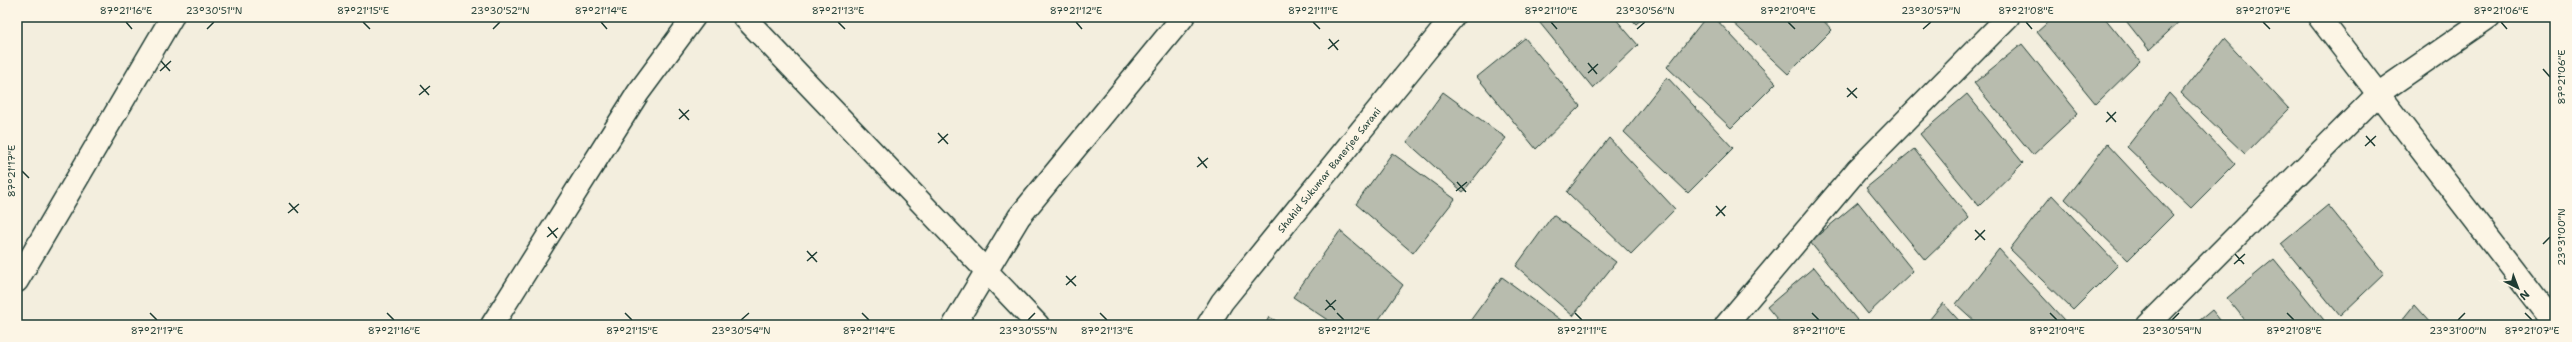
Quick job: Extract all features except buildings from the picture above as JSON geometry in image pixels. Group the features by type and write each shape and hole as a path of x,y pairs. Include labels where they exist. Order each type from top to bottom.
{"street":[{"path":"17,281 172,17"},
{"path":"492,325 638,93 694,17"},
{"path":"744,17 1038,325"},
{"path":"954,325 1019,217 1183,17"},
{"name":"Shahid Sukumar Banerjee Sarani","path":"1208,325 1222,302 1453,17"},
{"path":"1726,325 1858,170 2008,17"},
{"path":"2319,17 2379,93 2555,324"},
{"path":"2148,325 2379,93 2489,17"}]}
